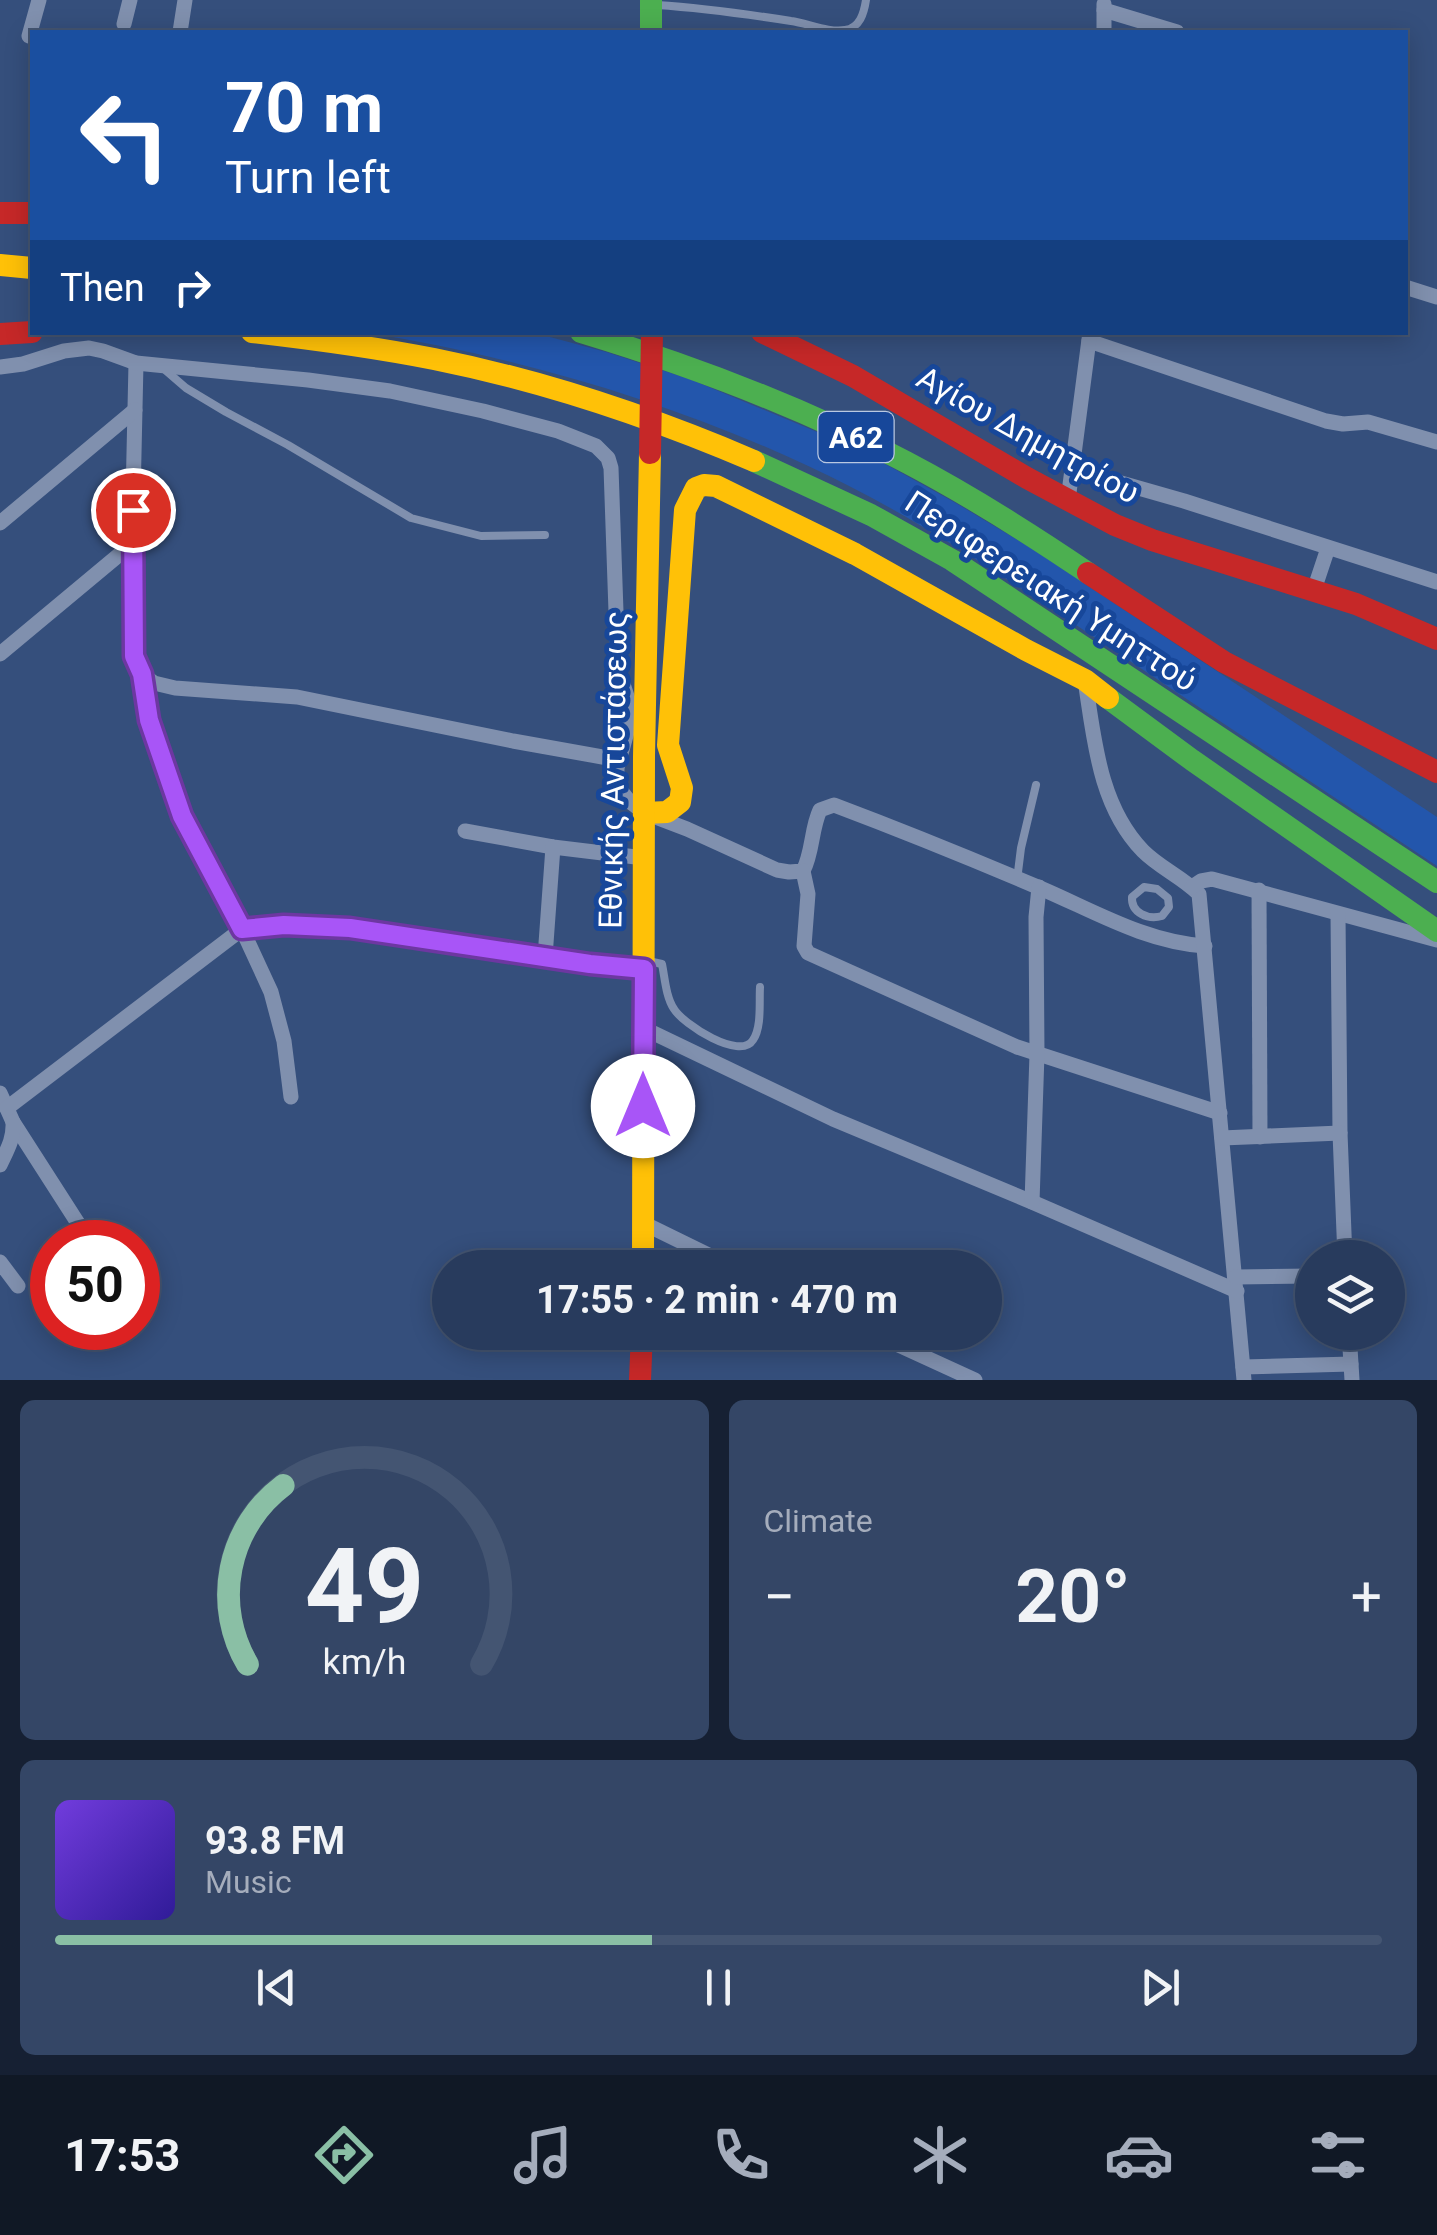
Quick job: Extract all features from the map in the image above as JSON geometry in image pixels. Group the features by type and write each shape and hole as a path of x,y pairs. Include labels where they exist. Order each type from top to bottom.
{"main road":[{"path":"651,2 651,30"},
{"path":"0,213 30,213"},
{"path":"0,267 30,268"},
{"path":"0,322 30,321"},
{"path":"0,334 30,332"},
{"name":"Περιφερειακή Υμηττού","path":"276,335 410,355 524,380 691,433 798,478 952,560 1437,882"},
{"name":"Περιφερειακή Υμηττού","path":"591,335 773,399 897,457 1002,516 1195,644 1437,772"},
{"name":"Εθνικής Αντιστάσεως","path":"643,1250 644,756 652,335"},
{"name":"Αγίου Δημητρίου","path":"768,335 868,382 1116,525 1380,612 1437,639"},
{"path":"645,812 667,812 680,802 682,788 668,746 685,510 696,488 716,486 855,554 1084,680 1437,931"},
{"path":"640,1380 641,1350"}],"street":[{"path":"28,36 39,0"},
{"path":"124,24 130,0"},
{"path":"180,30 185,0"},
{"path":"1104,5 1171,30"},
{"path":"1408,288 1437,297"},
{"path":"1068,500 1089,337 1326,421 1368,422 1437,442"},
{"path":"0,367 23,364 64,350 103,351 136,363 308,380 420,397 558,431 596,446 612,468 618,669 630,702 629,724 616,776 618,786 623,795 645,812 777,870 803,870"},
{"path":"136,363 134,656 142,674 149,720 182,816 271,992 284,1041 292,1097"},
{"path":"0,522 135,410"},
{"path":"1072,469 1184,500 1437,582"},
{"path":"0,654 132,544"},
{"path":"1314,590 1328,548"},
{"path":"142,674 175,688 297,697 619,760"},
{"path":"1084,680 1099,766 1114,808 1140,848 1199,894 1244,1373 1351,1372"},
{"path":"1204,946 1139,932 834,805 820,810 816,819 809,860 803,870 808,894 804,946 808,953 1037,1054 1220,1113"},
{"path":"465,831 644,858"},
{"path":"545,957 553,847"},
{"path":"1192,887 1212,878 1437,940"},
{"path":"1032,1202 1039,888"},
{"path":"1259,890 1260,1137"},
{"path":"1338,914 1343,1240"},
{"path":"7,1108 242,929 284,925 350,928 615,968 644,964"},
{"path":"644,1028 832,1119 1236,1284 1295,1278"},
{"path":"0,1165 14,1133 7,1108"},
{"path":"7,1108 76,1220"},
{"path":"1222,1138 1340,1134"},
{"path":"643,1223 699,1250"},
{"path":"0,1262 18,1286"},
{"path":"910,1350 976,1380"}],"lane":[{"path":"651,2 850,30 864,14 866,0"},
{"path":"161,366 186,388 412,518 481,536 545,534"},
{"path":"1018,880 1021,848 1036,785"},
{"path":"1149,887 1164,893 1169,902 1166,912 1157,918 1146,915 1134,909 1132,897 1139,889 1149,887"},
{"path":"1139,932 1146,915"},
{"path":"644,964 662,964 670,1003 677,1014 713,1039 742,1047 756,1037 760,987"}],"shaded area":[{"path":"380,335 542,335 692,380 858,449 1031,548 1437,817 1437,866 1014,584 851,487 677,412 555,373"}],"traffic: fast":[{"path":"651,0 651,30"},
{"path":"590,335 746,389 867,442 976,501 1088,573"},
{"path":"754,461 871,515 952,560 1437,882"},
{"path":"1108,698 1437,931"}],"traffic: slow":[{"path":"0,265 30,268"},
{"path":"278,335 434,359 516,378 636,415 754,461"},
{"path":"643,1250 644,756 650,453"},
{"path":"645,813 667,812 680,802 682,788 668,745 685,510 696,488 704,485 716,486 855,554 1085,680 1108,698"}],"traffic: jam":[{"path":"0,213 30,213"},
{"path":"0,334 30,332"},
{"path":"650,453 652,335"},
{"path":"768,335 853,376 1115,525 1356,604 1437,639"},
{"path":"1088,573 1224,662 1437,772"},
{"path":"640,1380 641,1350"}],"route":[{"path":"133,510 134,656 142,674 149,720 182,816 242,929 284,925 350,928 615,968 644,969 643,1106"}]}
